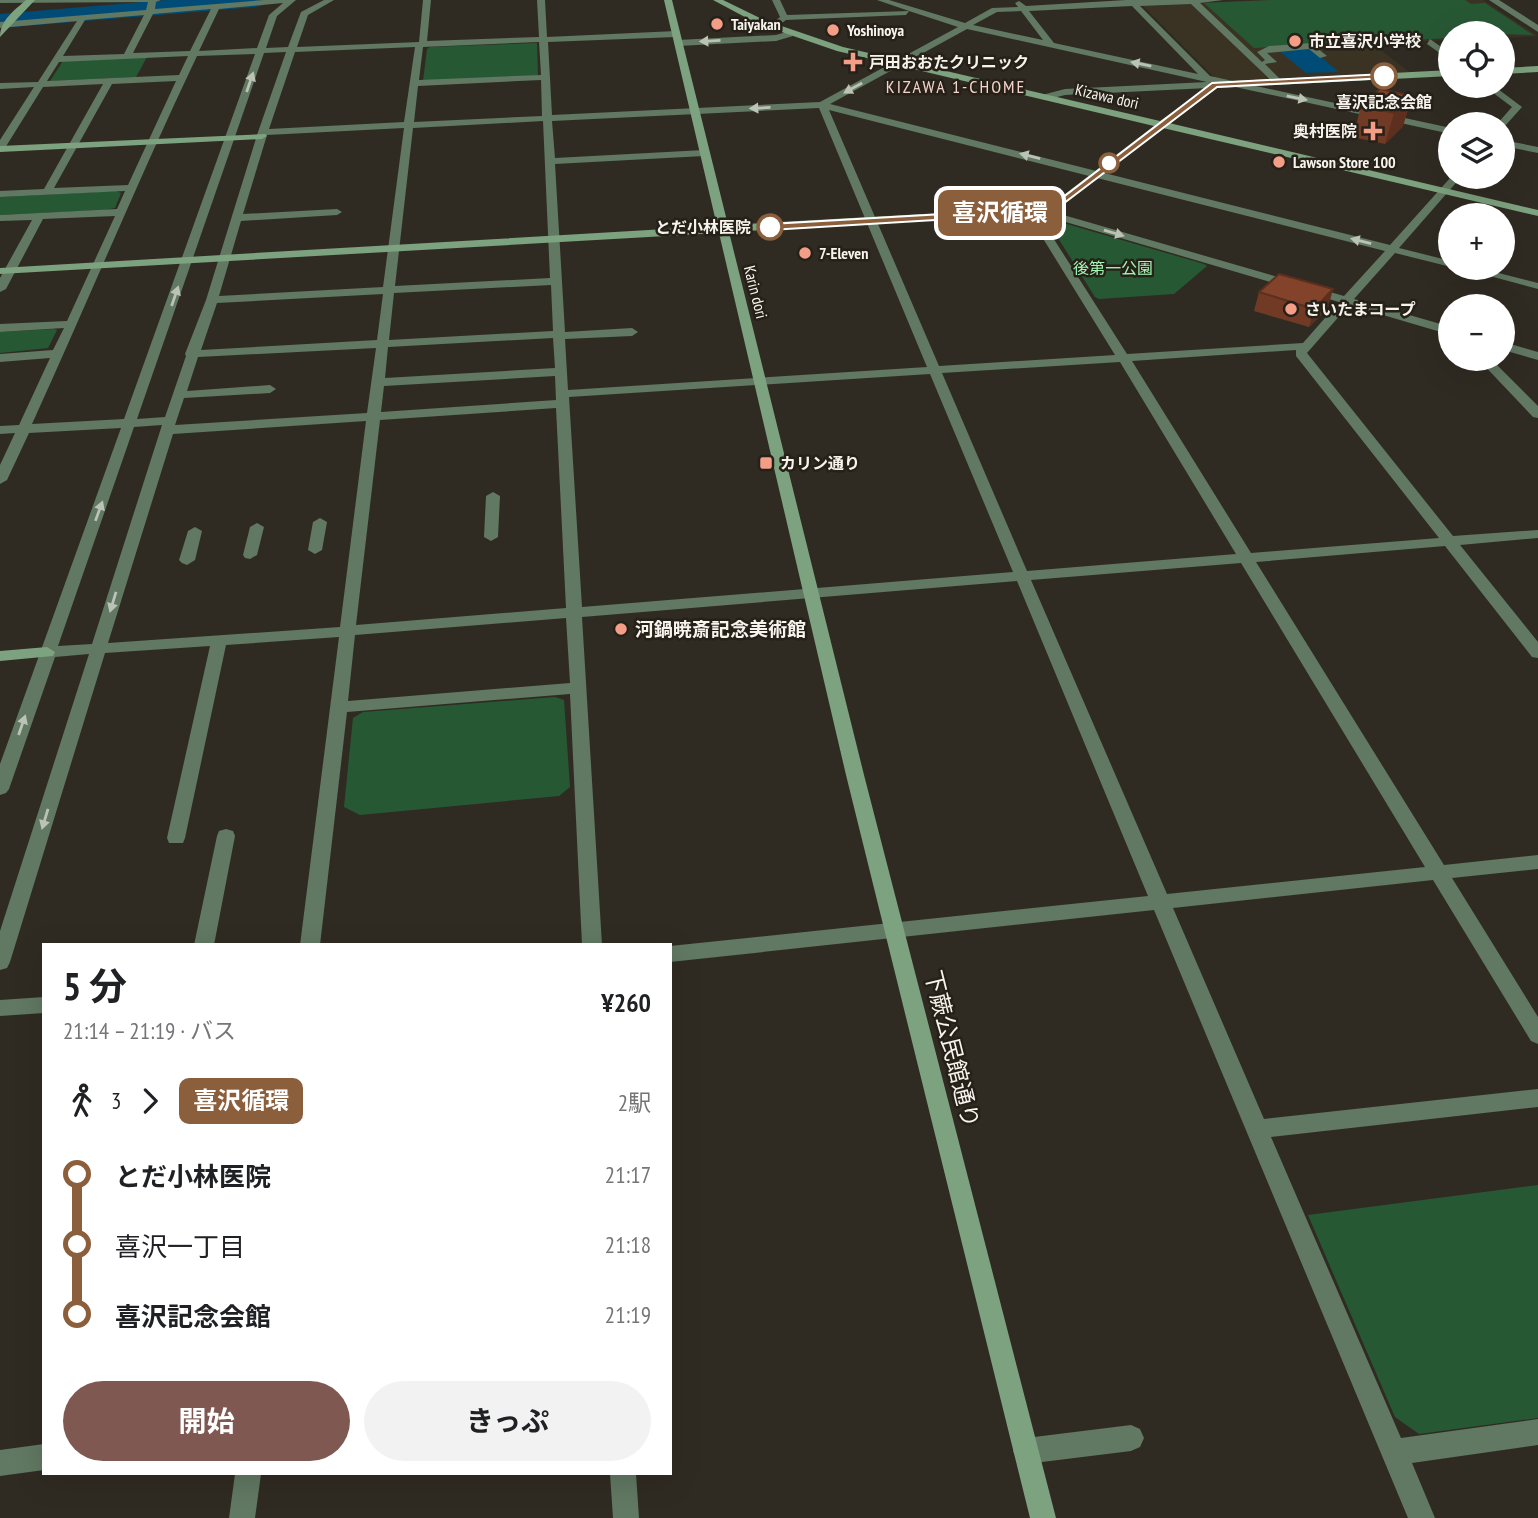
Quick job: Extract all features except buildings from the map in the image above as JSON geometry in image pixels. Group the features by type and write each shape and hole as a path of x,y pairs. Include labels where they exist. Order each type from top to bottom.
{"street":[{"path":"0,34 6,21 30,0"},
{"path":"0,1 153,4 292,0 273,15 0,789"},
{"path":"0,962 168,425 212,300 291,51 304,14 330,0"},
{"path":"310,943 414,83 419,46 423,43 426,0"},
{"path":"541,0 593,943"},
{"name":"Karin dori","path":"668,0 810,593"},
{"name":"Kizawa dori","path":"717,0 790,34 898,63 1538,213"},
{"path":"776,0 784,18"},
{"path":"881,0 965,26 1211,82 1438,128"},
{"path":"1017,0 1051,45"},
{"path":"822,105 995,10 1131,1 1219,0"},
{"path":"1493,0 1538,29"},
{"path":"1131,1 1211,82"},
{"path":"1194,1 1278,82"},
{"path":"0,480 215,3"},
{"path":"6,21 82,19 153,4"},
{"path":"6,21 153,4"},
{"path":"127,56 153,4"},
{"path":"772,27 784,18 919,12"},
{"path":"0,148 82,19"},
{"path":"57,60 543,40 776,38 790,34"},
{"path":"1430,42 1438,48"},
{"path":"1258,63 1273,62 1261,52 1269,48 1311,46 1323,56"},
{"path":"1515,70 1538,69"},
{"path":"1230,84 1438,74"},
{"path":"414,83 545,77"},
{"path":"0,86 180,78"},
{"path":"47,192 109,81"},
{"path":"1045,97 1065,92 1211,82"},
{"path":"5,270 1051,210 1161,125 1211,82"},
{"path":"1505,98 1517,107 1513,112"},
{"path":"822,105 1422,1518"},
{"path":"0,148 822,105 1438,261"},
{"path":"1515,145 1538,150"},
{"path":"549,161 704,153"},
{"path":"0,194 132,188"},
{"path":"1444,191 1300,354 1538,653"},
{"path":"1051,210 1056,216 1438,327"},
{"path":"1031,211 1538,1035"},
{"path":"0,218 122,212"},
{"path":"237,218 337,212"},
{"path":"0,289 5,270 40,216"},
{"path":"329,293 332,279"},
{"path":"1514,280 1538,286"},
{"path":"212,300 555,281"},
{"path":"272,296 276,282"},
{"path":"0,328 70,324"},
{"path":"191,354 632,332"},
{"path":"0,430 131,422 168,425 374,416 760,382 1306,346"},
{"path":"1515,349 1538,356"},
{"path":"0,358 56,354"},
{"path":"1496,371 1538,414"},
{"path":"379,382 560,372"},
{"path":"178,395 270,389"},
{"path":"491,537 493,496"},
{"path":"315,550 320,522"},
{"path":"250,555 257,527"},
{"path":"187,560 195,531"},
{"path":"0,656 348,631 1538,534"},
{"name":"下蕨公民館通り","path":"810,593 1043,1518"},
{"path":"176,838 219,641"},
{"path":"339,707 577,688"},
{"path":"204,943 226,836"},
{"path":"672,954 1538,862"},
{"path":"0,1008 42,1005"},
{"path":"1257,1129 1538,1098"},
{"path":"1394,1452 1538,1432"},
{"path":"1026,1451 1131,1438"},
{"path":"0,1463 42,1457"},
{"path":"242,1518 248,1475"},
{"path":"623,1475 626,1518"}],"shaded area":[{"name":"市立喜沢小学校","path":"1263,0 1483,0 1538,36 1515,37 1515,21 1438,21 1438,40 1372,43 1409,72 1227,82 1216,79 1142,5"}],"green space":[{"path":"1273,0 1465,0 1471,4 1485,3 1512,21 1438,21 1438,39 1254,48 1204,3"},
{"path":"1515,23 1533,35 1515,35"},
{"path":"537,43 538,75 535,76 423,81 427,49 430,47"},
{"path":"147,57 136,77 50,81 63,61"},
{"path":"116,191 121,193 115,208 0,215 0,197"},
{"name":"後第一公園","path":"1053,220 1207,266 1174,294 1099,299 1095,297 1048,222"},
{"path":"57,330 48,348 0,353 0,332"},
{"path":"555,697 564,700 570,787 559,796 360,815 344,807 353,718 363,712"},
{"path":"1538,1185 1538,1418 1419,1434 1395,1417 1308,1215"}],"water":[{"path":"1310,48 1339,72 1306,73 1278,50"}],"waterway":[{"path":"0,21 255,0"}],"bus line":[{"name":"喜沢循環","path":"770,227 1051,210 1096,173 1215,85 1384,76"}],"place":[{"name":"Taiyakan","path":"717,24"},
{"name":"Yoshinoya","path":"833,30"},
{"name":"市立喜沢小学校","path":"1295,41"},
{"name":"戸田おおたクリニック","path":"853,62"},
{"name":"喜沢記念会館","path":"1384,76"},
{"name":"奥村医院","path":"1373,131"},
{"name":"Lawson Store 100","path":"1279,162"},
{"name":"とだ小林医院","path":"770,227"},
{"name":"7-Eleven","path":"805,253"},
{"name":"さいたまコープ","path":"1291,309"},
{"name":"カリン通り","path":"766,463"},
{"name":"河鍋暁斎記念美術館","path":"621,629"}],"district":[{"name":"KIZAWA 1-CHOME","path":"956,87"}]}
